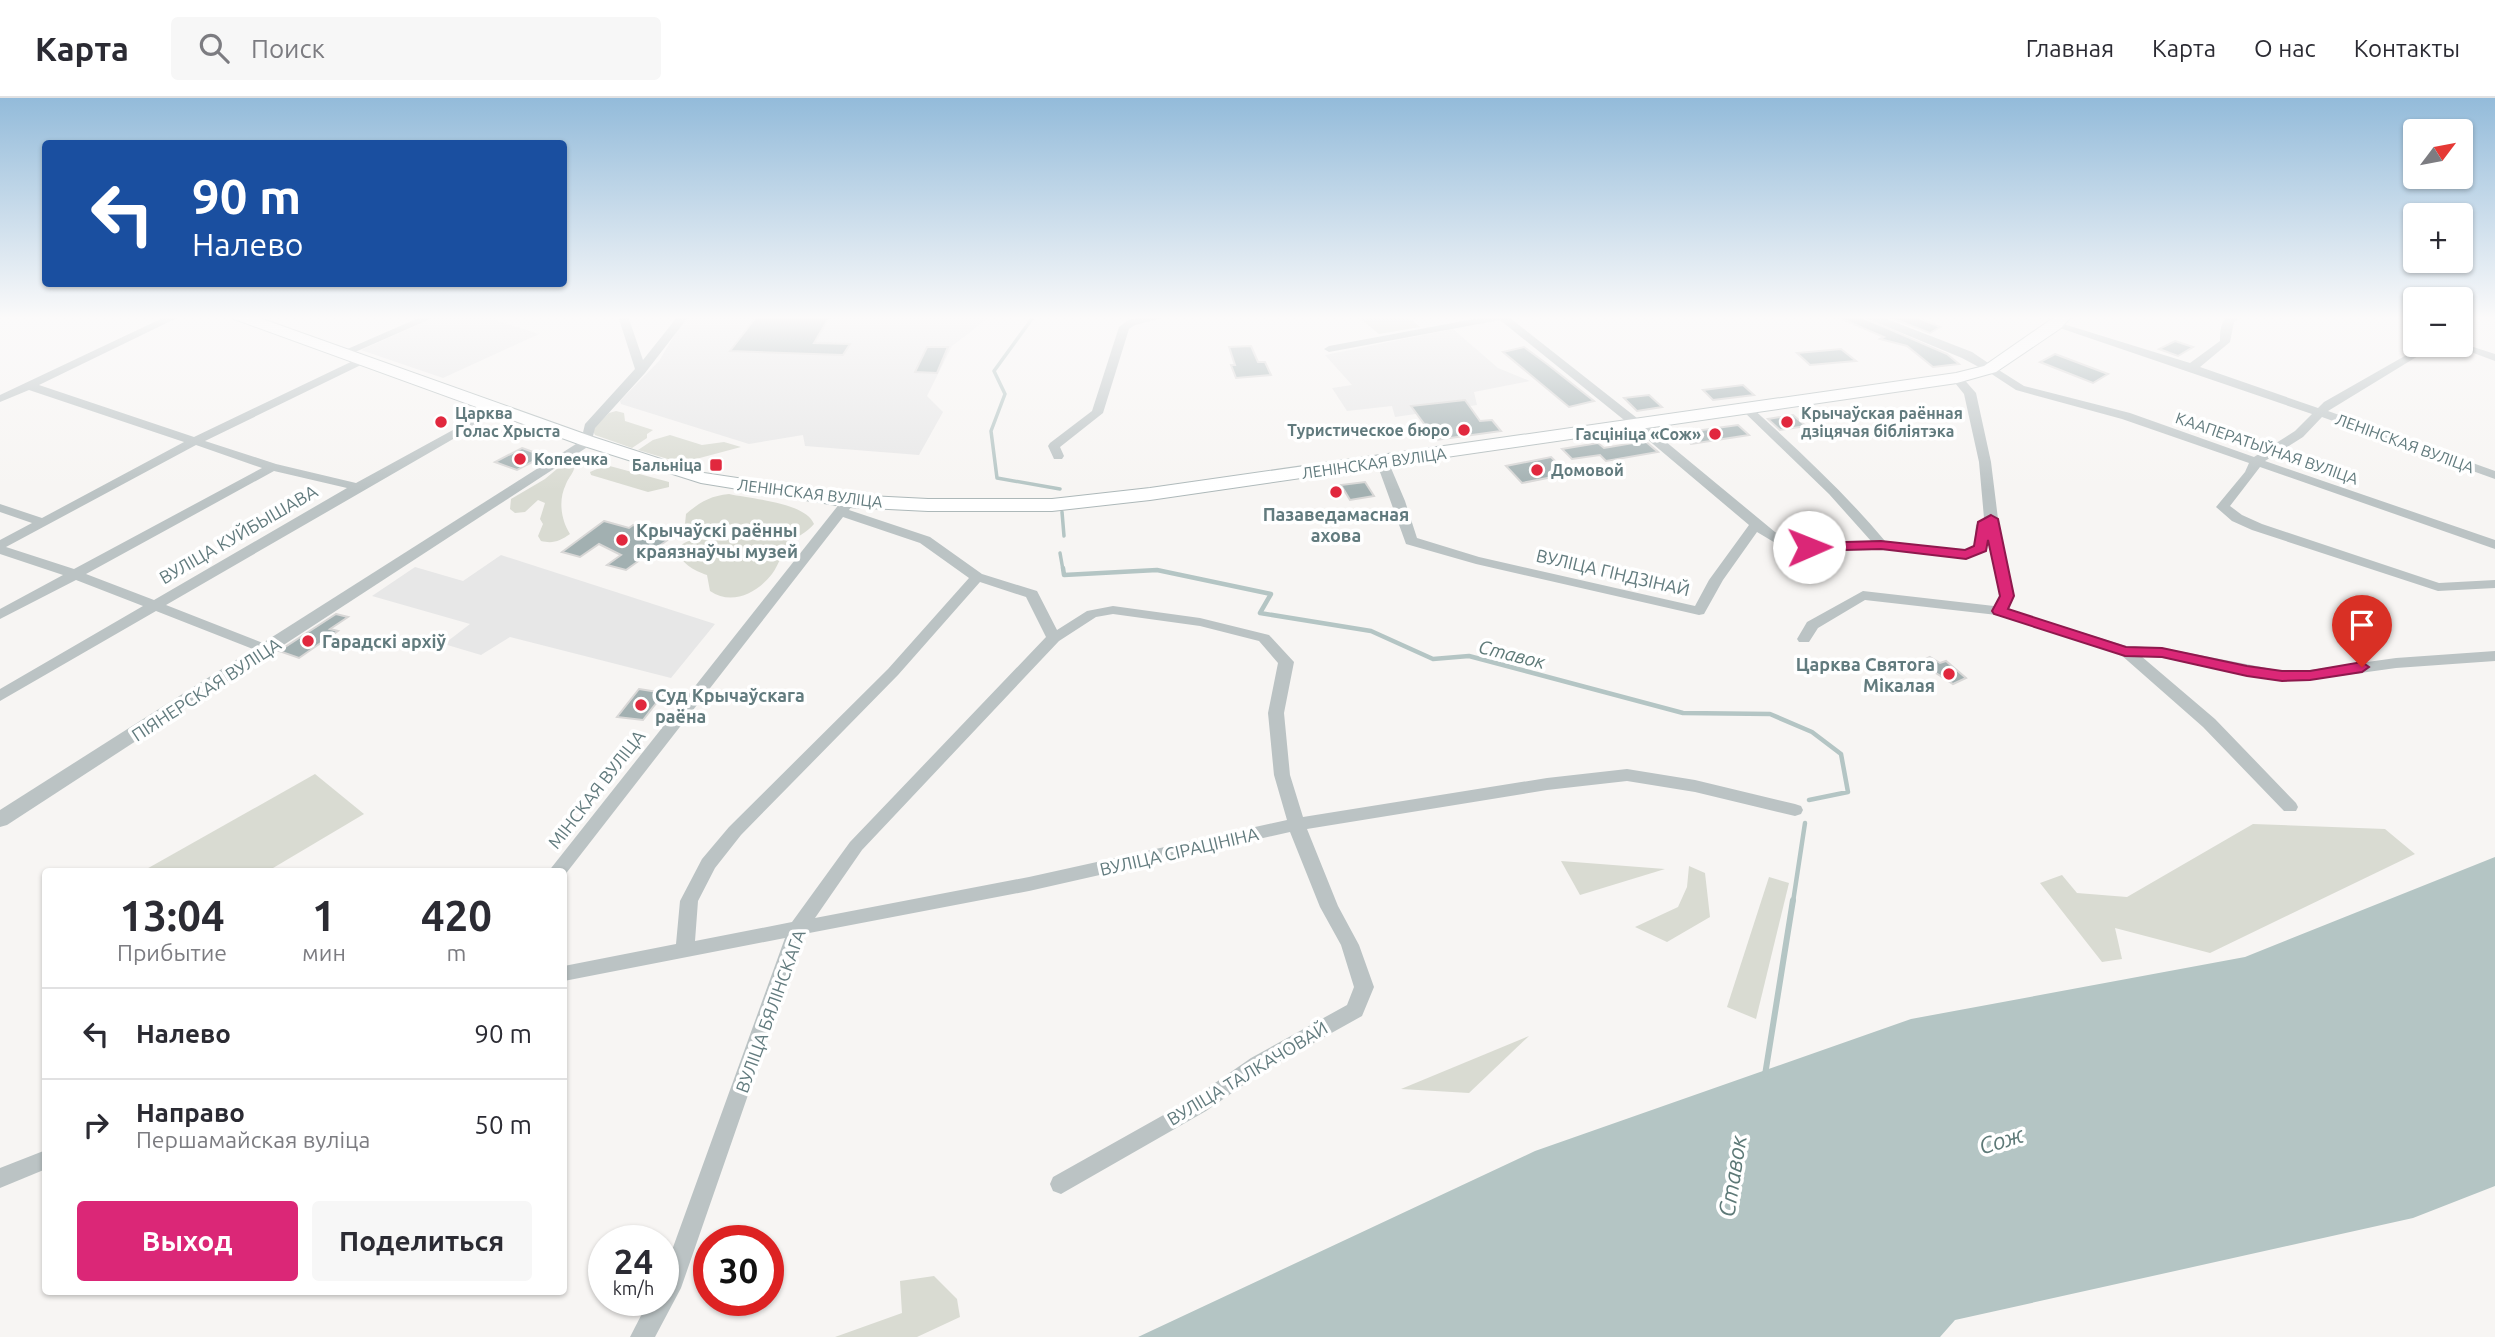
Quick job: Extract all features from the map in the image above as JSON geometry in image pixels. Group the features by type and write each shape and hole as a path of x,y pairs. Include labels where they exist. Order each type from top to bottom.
{"main road":[{"name":"ЛЕНІНСКАЯ ВУЛІЦА","path":"398,374 701,478 845,506 975,506 1052,505 1150,494 1639,425 1972,374"}],"street":[{"path":"0,399 55,374"},
{"path":"0,548 42,522 192,442 334,374"},
{"path":"587,441 589,427 637,374"},
{"path":"1058,456 1054,446 1097,413 1109,374"},
{"path":"1576,374 1756,524 1787,544 1809,547 1881,545 1966,555 1981,548 1983,525 1991,519"},
{"name":"КААПЕРАТЫЎНАЯ ВУЛІЦА","path":"1998,374 2020,388 2091,404 2495,545"},
{"name":"ЛЕНІНСКАЯ ВУЛІЦА","path":"2209,374 2495,475"},
{"path":"2381,374 2328,404 2299,434 2256,461 2255,468 2227,498 2223,507 2237,518 2257,527 2438,587 2495,584"},
{"path":"1957,378 1970,393 1985,462 1991,519 2007,596 1999,611"},
{"path":"30,386 272,467 358,487"},
{"path":"1746,408 1809,466 1860,518 1881,545"},
{"name":"ВУЛІЦА КУЙБЫШАВА","path":"0,696 358,487 499,409"},
{"name":"ПІЯНЕРСКАЯ ВУЛІЦА","path":"0,820 268,650 587,441"},
{"name":"ВУЛІЦА ГІНДЗІНАЙ","path":"1382,461 1399,501 1411,541 1476,560 1699,611 1716,580 1756,524"},
{"path":"0,615 272,467"},
{"path":"845,506 925,540 977,577 1032,594 1054,638"},
{"name":"МІНСКАЯ ВУЛІЦА","path":"560,868 845,506"},
{"path":"0,508 42,522"},
{"path":"0,548 268,650"},
{"path":"685,950 690,901 708,864 734,831 893,672 977,577"},
{"path":"1804,639 1812,625 1863,595 1999,611 2125,651 2162,653 2282,676 2310,676 2373,665 2495,656"},
{"name":"ВУЛІЦА БЯЛІНСКАГА","path":"679,1264 719,1157 797,929 856,846 1054,638 1092,614 1113,610"},
{"name":"ВУЛІЦА ТАЛКАЧОВАЙ","path":"1061,1184 1199,1105 1258,1064 1355,1010 1364,987 1350,945 1329,907 1297,824 1282,775 1276,713 1286,662 1264,638 1200,622 1113,610"},
{"path":"2125,651 2201,715 2290,807"},
{"name":"ВУЛІЦА СІРАЦІНІНА","path":"567,972 1029,884 1297,824 1547,784 1627,775 1695,786 1795,810"},
{"path":"0,1178 42,1161"},
{"name":"ВУЛІЦА БЯЛІНСКАГА","path":"642,1337 654,1316"}],"shaded area":[{"path":"431,374 452,374 443,378"},
{"path":"647,374 938,374 927,396 943,412 919,455 805,446 803,435 749,444 621,404 620,401"},
{"path":"1342,374 1512,374 1530,381 1474,392 1477,405 1395,417 1392,406 1347,411 1332,388 1352,385"},
{"path":"609,413 624,413 625,421 653,430 647,434 647,438 632,448 595,435 592,429"},
{"path":"670,435 702,445 724,442 741,447 681,463 638,450 653,440"},
{"path":"564,463 575,464 561,503 564,523 570,534 556,541 541,541 538,536 543,524 540,519 545,503 538,500 525,512 515,513 510,509 511,499 545,479"},
{"path":"606,465 669,482 669,487 648,492 591,475 590,472"},
{"path":"729,494 789,506 809,517 814,524 786,548 766,581 752,592 735,597 710,591 707,575 684,562 678,549 691,540 720,539 734,532 732,525 726,524 685,524 686,514 696,506 711,498"},
{"path":"501,555 715,624 671,678 510,637 481,655 444,644 470,624 372,596 415,567 463,581"},
{"path":"315,774 364,814 273,868 148,868"},
{"path":"2253,824 2385,829 2415,854 2210,953 2115,928 2122,959 2102,962 2040,883 2062,875 2077,893 2127,897"},
{"path":"1561,861 1665,869 1580,895"},
{"path":"1689,866 1705,873 1710,917 1667,942 1635,927 1678,907 1687,887"},
{"path":"1769,877 1789,883 1756,1019 1727,1007"},
{"path":"1529,1036 1469,1093 1401,1089"},
{"path":"934,1276 957,1299 960,1317 917,1337 835,1337 902,1313 900,1281"}],"water":[{"name":"Сож","path":"2495,857 2495,1186 2413,1218 1955,1320 1940,1337 1138,1337 1535,1151 1911,1019 2245,957"}],"building":[{"path":"1234,374 1271,375 1236,378"},
{"path":"1529,374 1559,374 1594,401 1569,407"},
{"path":"2070,374 2108,374 2093,383"},
{"path":"1743,385 1754,395 1713,400 1703,390"},
{"path":"1649,395 1662,407 1637,411 1624,398"},
{"path":"1465,400 1480,421 1492,420 1501,431 1436,440 1411,406"},
{"name":"Крычаўская раённая дзіцячая бібліятэка","path":"1793,415 1806,426 1780,430 1768,419"},
{"name":"Гасцініца «Сож»","path":"1738,425 1749,435 1691,444 1681,433"},
{"path":"1645,441 1658,452 1606,461 1600,455 1572,459 1562,449 1598,443 1604,448"},
{"name":"Копеечка","path":"522,448 544,456 517,470 495,462"},
{"name":"Домовой","path":"1551,457 1568,474 1522,483 1506,466"},
{"path":"1365,482 1374,496 1350,500 1341,485"},
{"path":"604,521 629,528 633,525 648,529 644,532 669,539 626,570 607,565 621,555 599,544 580,557 562,552"},
{"name":"Гарадскі архіў","path":"336,614 348,617 330,629 338,631 299,658 279,651"},
{"name":"Царква Святога Мікалая","path":"1930,657 1940,663 1946,661 1966,678 1953,684 1919,662"},
{"name":"Суд Крычаўскага раёна","path":"639,689 664,693 643,720 617,717"}],"waterway":[{"name":"Ставок","path":"995,374 1005,394 991,431 997,478 1060,489"},
{"name":"Ставок","path":"1062,512 1064,536"},
{"name":"Ставок","path":"1060,553 1063,570"},
{"name":"Ставок","path":"1063,568 1064,575 1157,570 1271,594 1260,613 1371,631 1433,659 1469,656 1683,713 1770,714 1812,732 1841,754 1848,792 1809,800"},
{"name":"Ставок","path":"1793,902 1805,823"},
{"name":"Ставок","path":"1765,1075 1793,900"}],"place":[{"name":"Царква Голас Хрыста","path":"441,422"},
{"name":"Крычаўская раённая дзіцячая бібліятэка","path":"1787,422"},
{"name":"Туристическое бюро","path":"1464,430"},
{"name":"Гасцініца «Сож»","path":"1715,434"},
{"name":"Копеечка","path":"520,459"},
{"name":"Бальніца","path":"716,465"},
{"name":"Домовой","path":"1537,470"},
{"name":"Пазаведамасная ахова","path":"1336,492"},
{"name":"Крычаўскі раённы краязнаўчы музей","path":"622,540"},
{"name":"Гарадскі архіў","path":"308,641"},
{"name":"Царква Святога Мікалая","path":"1949,674"},
{"name":"Суд Крычаўскага раёна","path":"641,705"}],"route":[{"path":"1809,547 1881,545 1966,555 1981,548 1983,525 1991,519 2007,596 1999,611 2125,651 2162,653 2247,671 2282,676 2310,676 2362,667"}]}
